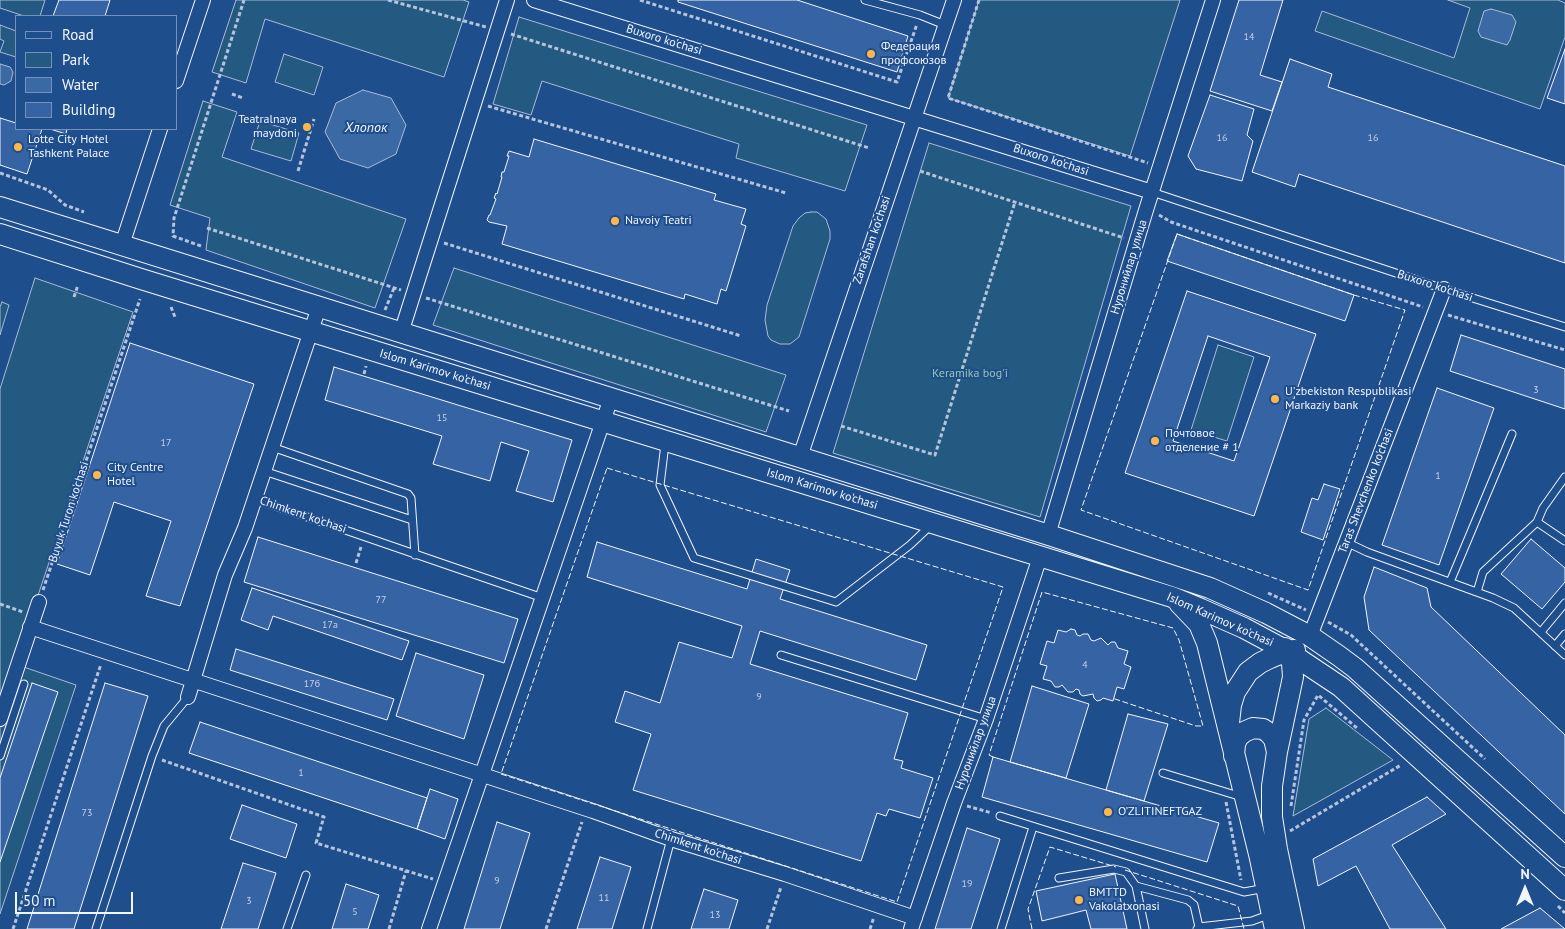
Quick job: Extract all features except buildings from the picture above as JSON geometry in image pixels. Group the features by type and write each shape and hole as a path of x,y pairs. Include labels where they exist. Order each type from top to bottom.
{"main road":[{"name":"Islom Karimov ko'chasi","path":"0,207 1048,535 1210,588 1266,613 1310,636 1355,668 1565,857"},
{"name":"Islom Karimov ko'chasi","path":"0,234 1172,597 1231,622 1287,651 1326,676 1565,890"},
{"name":"Zarafshan ko'chasi","path":"792,480 800,457"},
{"path":"1172,597 1195,620 1204,636 1273,921"},
{"path":"1266,613 1294,668 1293,682 1276,752 1272,786 1272,818 1294,929"},
{"path":"1228,733 1231,705 1237,687 1244,676 1260,662 1287,651 1306,650 1339,656"},
{"path":"1290,694 1304,678 1326,676"},
{"path":"1234,758 1235,744 1238,737 1253,728 1263,729 1274,739 1276,752"}],"street":[{"path":"178,75 203,0"},
{"path":"401,333 507,0"},
{"name":"Buxoro ko'chasi","path":"534,0 1152,192"},
{"name":"Zarafshan ko'chasi","path":"800,457 954,0"},
{"name":"Нуронийлар улица","path":"1048,535 1136,242 1213,0"},
{"path":"122,246 160,130"},
{"name":"Taras Shevchenko ko'chasi","path":"1310,636 1444,290"},
{"name":"Chimkent ko'chasi","path":"255,499 319,307"},
{"path":"430,929 610,398"},
{"path":"188,697 225,575 255,499"},
{"name":"Нуронийлар улица","path":"913,923 954,803 986,719 1040,557"},
{"path":"0,719 39,602"},
{"name":"Chimkent ko'chasi","path":"32,622 105,652 586,809 671,840 785,874 913,923"}],"lane":[{"path":"866,0 920,15 945,25"},
{"name":"Buxoro ko'chasi","path":"1152,192 1444,290 1565,327"},
{"path":"1450,582 1512,434"},
{"path":"665,441 660,484 694,558 836,602 910,545 933,524"},
{"path":"272,447 408,494 411,498 415,555"},
{"path":"264,471 412,520"},
{"path":"1477,592 1483,572 1537,522 1543,508 1565,477"},
{"name":"Chimkent ko'chasi","path":"255,499 543,598"},
{"path":"1537,522 1565,541"},
{"path":"1346,542 1367,552 1477,592 1514,608 1565,655"},
{"path":"1541,632 1565,603"},
{"path":"1555,646 1565,634"},
{"path":"781,655 986,719"},
{"path":"0,756 24,684"},
{"path":"96,929 152,756 164,726 188,697"},
{"path":"1163,773 1244,798"},
{"path":"1000,816 1244,892 1266,888"},
{"path":"1001,929 1032,827"},
{"path":"647,929 671,840"},
{"path":"1059,878 1114,869 1126,872 1136,886 1145,929"},
{"path":"287,929 306,875"},
{"path":"1136,886 1188,900 1194,905 1198,928 1252,921 1273,921"}],"path":[{"path":"201,246 174,236 174,218 244,0"},
{"path":"388,0 498,30 868,148"},
{"path":"640,0 897,82 920,15"},
{"path":"979,0 948,98 1151,164"},
{"path":"232,94 243,98"},
{"path":"475,102 786,193"},
{"path":"298,171 314,119"},
{"path":"920,171 1136,242"},
{"path":"0,173 48,190 65,205 84,212"},
{"path":"841,426 935,456 1015,202"},
{"path":"1159,215 1171,222 1435,311 1565,350"},
{"path":"207,228 788,411"},
{"path":"432,239 741,336"},
{"path":"74,296 78,285"},
{"path":"385,311 394,288"},
{"name":"Buyuk Turon ko'chasi","path":"39,602 140,299"},
{"path":"171,307 175,318"},
{"path":"364,374 366,365"},
{"path":"0,604 32,622"},
{"path":"13,929 105,652"},
{"path":"1290,814 1304,720 1316,699"},
{"path":"152,756 324,817 316,843 445,882"},
{"path":"1290,831 1402,765"},
{"path":"1223,791 1244,892"},
{"path":"954,803 1000,816"},
{"path":"546,929 586,809"},
{"path":"1288,823 1292,840"},
{"path":"389,929 406,871"},
{"path":"767,929 785,874"}],"green space":[{"path":"0,0 45,0 40,15 21,15 0,8"},
{"path":"236,0 463,0 469,2 444,77 265,19 246,83 212,72"},
{"path":"979,0 1180,0 1130,156 948,98"},
{"path":"1448,0 1558,0 1565,3 1565,37 1540,109 1315,31 1322,11 1454,58 1470,8"},
{"path":"519,17 867,125 845,191 736,158 739,144 542,81 531,115 493,104"},
{"path":"0,25 15,31 15,57 0,52 4,41 0,39"},
{"path":"284,54 323,67 314,95 275,82"},
{"path":"203,101 237,112 222,157 406,219 375,308 206,250 210,218 170,205"},
{"path":"260,121 299,133 291,161 251,149"},
{"name":"Keramika bog'i","path":"929,143 1131,206 1040,517 833,453"},
{"path":"817,212 826,219 830,231 830,239 799,337 790,344 780,344 771,340 768,336 765,320 767,305 793,226 805,213"},
{"path":"454,268 786,375 766,432 433,325"},
{"path":"35,278 133,312 15,664 76,685 0,914 0,389"},
{"path":"2,302 9,305 0,335 0,307"},
{"path":"1218,345 1254,357 1227,441 1191,430"},
{"path":"1326,708 1393,760 1293,816 1309,719"}],"water":[{"path":"1491,9 1512,15 1516,22 1507,45 1481,37 1478,31 1484,11"},
{"path":"0,64 10,67 13,72 11,81 4,85 0,84"},
{"name":"Хлопок","path":"363,90 391,98 406,125 396,154 368,168 340,159 325,132 336,103"}],"fence":[{"path":"1177,234 1354,295 1405,310 1308,590 1081,510 1177,234"},
{"path":"607,468 1003,587 897,902 501,774 607,468"},
{"path":"993,757 989,755 1042,592 1173,628 1179,640 1203,726 1196,726 1112,698"},
{"path":"1032,929 1028,909 1050,847 1116,867"},
{"path":"1125,870 1238,906 1244,929"}],"place":[{"name":"Федерация профсоюзов","path":"871,54"},
{"name":"Teatralnaya maydoni","path":"307,127"},
{"name":"Lotte City Hotel Tashkent Palace","path":"18,147"},
{"name":"Navoiy Teatri","path":"615,221"},
{"name":"U'zbekiston Respublikasi Markaziy bank","path":"1275,399"},
{"name":"Почтовое отделение # 1","path":"1155,441"},
{"name":"City Centre Hotel","path":"97,475"},
{"name":"O’ZLITINEFTGAZ","path":"1108,812"},
{"name":"BMTTD Vakolatxonasi","path":"1079,900"}]}
